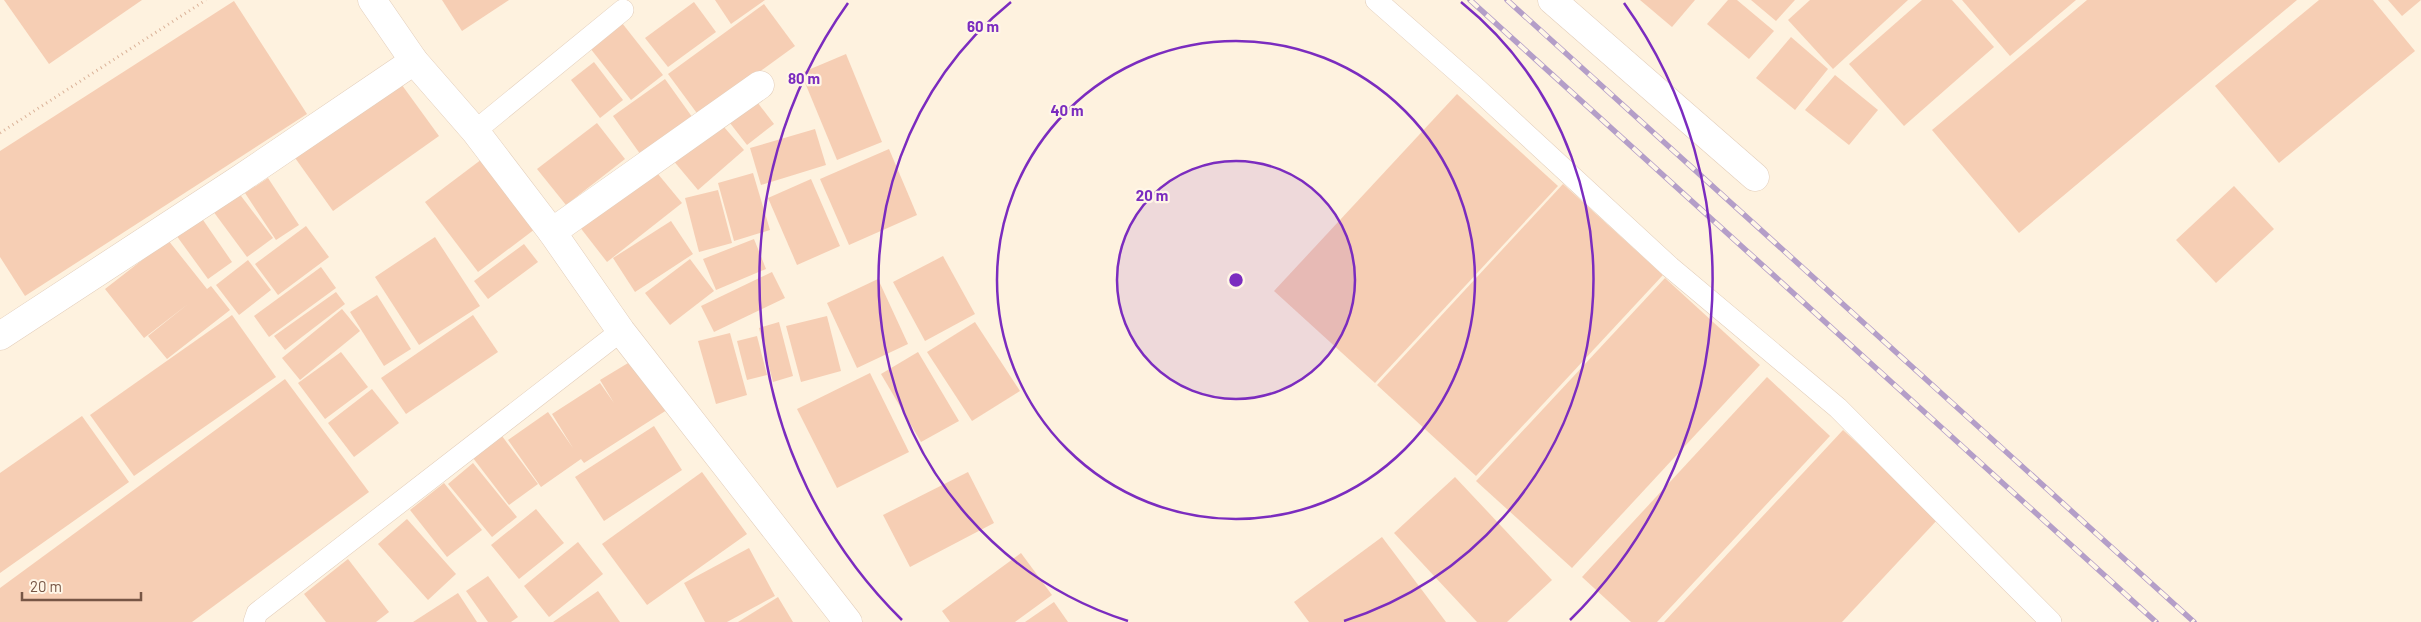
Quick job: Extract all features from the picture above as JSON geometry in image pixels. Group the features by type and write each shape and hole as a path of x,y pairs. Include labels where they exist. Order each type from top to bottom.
{"street":[{"path":"372,0 414,60 475,131 552,232 620,331 848,622"},
{"path":"1552,0 1755,177"},
{"path":"0,336 240,179 414,60"},
{"path":"552,232 760,85"}],"lane":[{"path":"1376,0 1475,86 1670,267 1838,408 2051,622"},
{"path":"475,131 623,10"},
{"path":"254,622 257,613 620,331"}],"path":[{"path":"0,133 206,0"}],"building":[{"path":"4,0 142,0 49,64"},
{"path":"442,0 509,0 462,31"},
{"path":"715,0 765,0 731,24"},
{"path":"1640,0 1695,0 1672,27"},
{"path":"1728,0 1737,0 1774,31 1749,59 1707,24"},
{"path":"1751,0 1795,0 1776,21"},
{"path":"1810,0 1908,0 1833,69 1788,20"},
{"path":"1922,0 1952,0 1994,47 1904,126 1849,64"},
{"path":"1962,0 2076,0 2010,56"},
{"path":"2087,0 2297,0 2019,233 1932,130"},
{"path":"2319,0 2373,0 2415,51 2279,163 2215,86"},
{"path":"2388,0 2421,0 2402,16"},
{"path":"234,1 307,114 25,296 0,257 0,151"},
{"path":"694,2 716,32 668,67 645,38"},
{"path":"764,4 795,46 699,116 668,74"},
{"path":"622,23 663,75 631,100 590,48"},
{"path":"1791,37 1828,69 1795,110 1756,78"},
{"path":"846,54 882,142 837,160 801,73"},
{"path":"594,62 623,100 600,118 571,80"},
{"path":"1835,75 1878,110 1849,145 1805,110"},
{"path":"665,79 695,121 643,158 613,116"},
{"path":"399,81 439,136 333,211 293,155"},
{"path":"751,94 774,124 747,145 723,114"},
{"path":"1457,94 1558,186 1375,383 1274,291"},
{"path":"717,119 744,150 698,190 672,159"},
{"path":"597,123 625,159 566,205 537,169"},
{"path":"815,129 826,165 761,185 750,148"},
{"path":"889,149 917,215 849,245 820,179"},
{"path":"486,156 539,226 478,272 425,202"},
{"path":"653,168 682,203 607,262 579,226"},
{"path":"753,173 770,230 734,241 718,183"},
{"path":"268,178 299,225 276,240 245,193"},
{"path":"811,179 840,246 797,265 768,198"},
{"path":"1563,184 1663,275 1476,476 1377,385"},
{"path":"2234,186 2274,229 2216,283 2176,240"},
{"path":"235,188 273,238 247,257 210,207"},
{"path":"718,190 732,243 699,252 685,198"},
{"path":"201,217 232,262 208,279 176,235"},
{"path":"671,221 693,254 635,292 613,258"},
{"path":"306,226 329,257 278,295 255,264"},
{"path":"435,237 480,306 419,345 375,277"},
{"path":"754,239 766,269 716,290 703,259"},
{"path":"168,240 207,289 211,286 230,310 167,359 148,336 188,304 144,338 105,289"},
{"path":"524,244 538,262 488,299 474,281"},
{"path":"943,256 975,314 925,341 893,282"},
{"path":"690,259 714,291 670,325 645,293"},
{"path":"248,260 271,290 239,315 216,285"},
{"path":"321,267 336,288 269,337 254,316"},
{"path":"772,272 785,298 714,332 701,306"},
{"path":"1665,278 1760,365 1572,568 1476,481"},
{"path":"878,279 908,344 857,368 827,303"},
{"path":"336,292 345,304 285,350 274,336"},
{"path":"377,295 411,349 384,366 350,312"},
{"path":"342,309 360,331 300,380 282,358"},
{"path":"232,315 276,377 134,476 90,415"},
{"path":"473,315 498,352 406,414 381,378"},
{"path":"827,316 841,371 801,382 786,326"},
{"path":"779,322 793,376 773,382 759,328"},
{"path":"975,322 1020,391 972,421 927,352"},
{"path":"730,333 747,395 716,404 698,341"},
{"path":"757,336 767,375 747,380 737,341"},
{"path":"341,352 368,387 325,419 298,383"},
{"path":"918,352 959,421 921,442 881,374"},
{"path":"638,357 670,408 584,463 581,459 541,487 508,440 548,412 573,448 552,414 600,383 614,403 600,380"},
{"path":"870,373 909,452 837,488 797,409"},
{"path":"1767,377 1830,436 1657,622 1631,622 1582,577"},
{"path":"285,379 369,492 192,622 0,622 0,588"},
{"path":"372,389 399,423 354,457 328,423"},
{"path":"82,416 129,482 0,573 0,473"},
{"path":"654,426 682,470 604,521 575,477"},
{"path":"1843,430 1939,518 1842,622 1664,622"},
{"path":"502,436 538,484 509,505 473,458"},
{"path":"473,463 517,517 492,537 448,484"},
{"path":"702,472 747,534 647,605 602,544"},
{"path":"968,472 994,523 910,567 883,515"},
{"path":"1455,477 1552,580 1507,622 1477,622 1394,533"},
{"path":"444,483 482,530 447,557 410,510"},
{"path":"536,509 564,543 519,579 491,545"},
{"path":"407,519 456,574 428,600 378,544"},
{"path":"1382,537 1446,622 1309,622 1294,602"},
{"path":"578,542 603,574 549,617 524,586"},
{"path":"749,548 775,596 727,622 705,622 684,583"},
{"path":"1021,553 1052,595 1015,622 950,622 942,611"},
{"path":"348,559 389,612 376,622 326,622 304,594"},
{"path":"488,576 518,617 511,622 488,622 466,591"},
{"path":"598,591 620,622 553,622"},
{"path":"458,593 477,622 413,622"},
{"path":"778,597 793,622 738,622"},
{"path":"1054,602 1068,622 1025,622"}],"railway":[{"path":"1470,0 2156,622"},
{"path":"1507,0 2194,622"}]}
